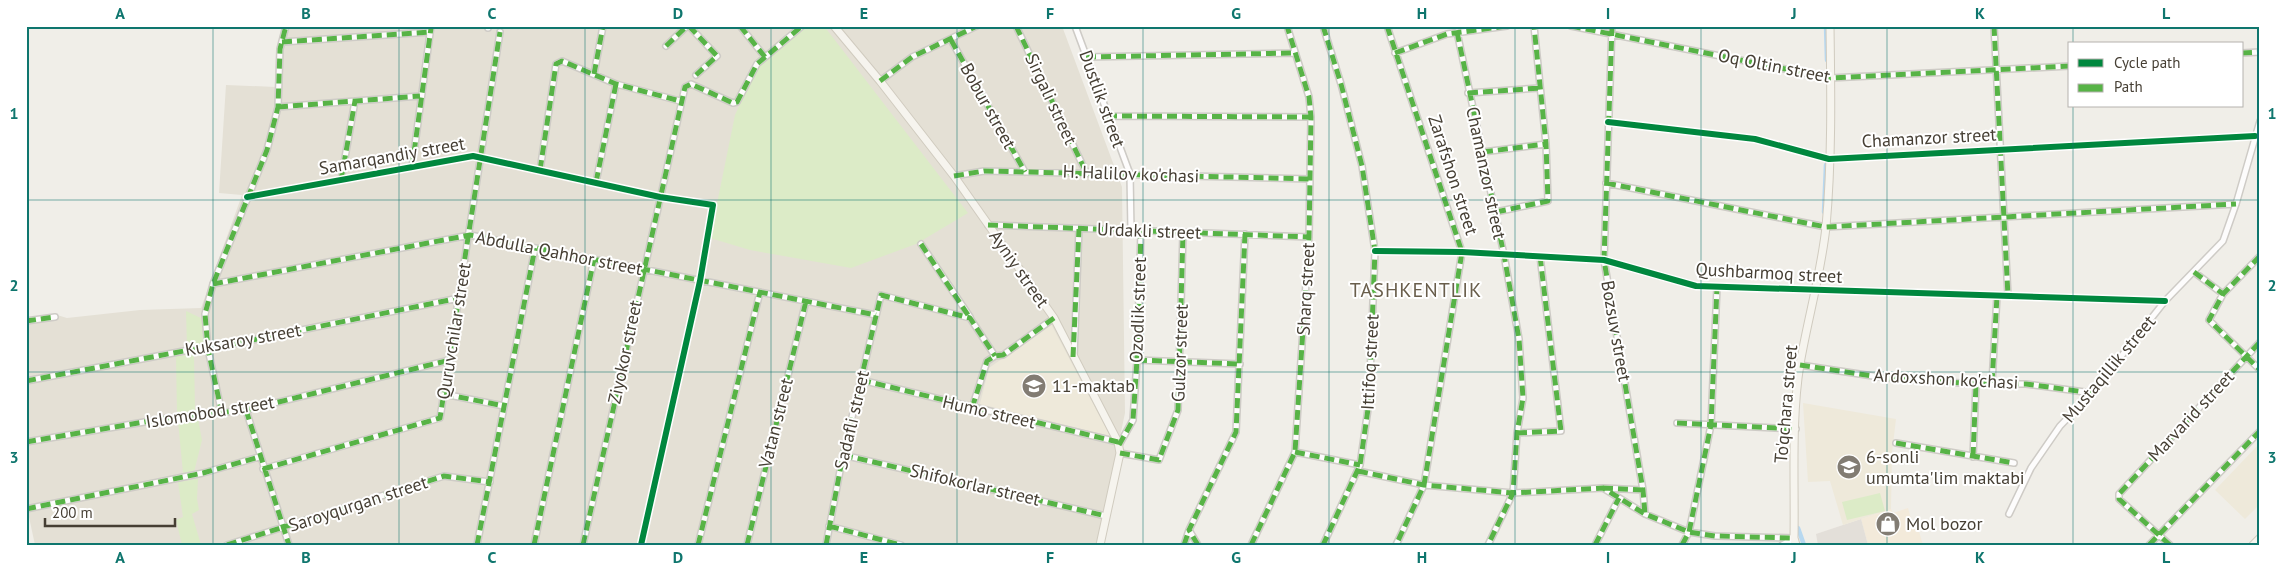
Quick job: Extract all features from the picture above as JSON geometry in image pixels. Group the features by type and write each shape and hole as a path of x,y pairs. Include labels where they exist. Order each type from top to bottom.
{"street":[{"path":"222,414 208,350 205,314 213,284 267,150 278,107 282,42 286,26"},
{"path":"594,74 603,26"},
{"path":"666,46 688,26 717,56 696,75"},
{"path":"740,26 765,57"},
{"path":"540,170 556,64 562,61 616,84 680,101 685,86 691,84 737,102 757,64 802,26"},
{"name":"Ayniy street","path":"834,26 880,81 954,176 1054,318 1119,447"},
{"path":"880,81 912,56 951,40 977,26"},
{"name":"Sirgali street","path":"1016,26 1086,172"},
{"name":"Dustlik street","path":"1075,26 1130,174 1131,231"},
{"name":"Sharq street","path":"1252,545 1295,452 1309,237 1311,117 1309,96 1287,26"},
{"name":"Ittifoq street","path":"1323,26 1341,84 1362,166 1375,251 1368,402 1360,465 1323,545"},
{"name":"Zarafshon street","path":"1387,26 1462,252 1424,485 1396,545"},
{"path":"1446,26 1447,34"},
{"path":"1395,53 1447,34 1508,26"},
{"path":"1496,212 1548,201 1546,144 1534,26"},
{"name":"Oq Oltin street","path":"1571,26 1830,78 2068,66"},
{"name":"Bozsuv street","path":"1612,26 1604,260 1643,490 1645,514"},
{"name":"To'qchara street","path":"1794,542 1796,429 1800,365 1816,292 1826,227 1829,159 1830,26"},
{"path":"1994,26 1998,71 1999,148 2008,296"},
{"path":"282,42 430,29 412,167"},
{"name":"Quruvchilar street","path":"263,468 440,418 470,235 500,32"},
{"name":"Chamanzor street","path":"1457,32 1468,93 1496,212 1519,339 1523,398 1517,433 1513,493"},
{"name":"Bobur street","path":"951,40 1025,172"},
{"path":"2244,53 2260,52"},
{"path":"1086,57 1295,53"},
{"path":"596,182 616,84"},
{"path":"1468,93 1540,88"},
{"path":"278,107 420,96"},
{"path":"341,180 355,101"},
{"name":"Ziyokor street","path":"583,545 680,101"},
{"path":"1107,116 1311,117"},
{"name":"Mustaqillik street","path":"2009,514 2031,468 2060,426 2092,393 2165,301 2223,241 2236,204 2260,121"},
{"name":"Chamanzor street","path":"1608,122 1755,139 1829,159 1999,148 2255,136"},
{"path":"1483,152 1546,144"},
{"name":"Samarqandiy street","path":"247,197 473,156 660,197 713,205 700,281"},
{"name":"H. Halilov ko'chasi","path":"954,176 973,172 1086,172 1310,179"},
{"path":"1606,183 1826,227 2236,204"},
{"name":"Urdakli street","path":"988,225 1309,237"},
{"path":"1074,357 1079,229"},
{"name":"Ozodlik street","path":"1119,447 1133,420 1141,232"},
{"name":"Gulzor street","path":"1119,447 1158,460 1178,410 1183,233"},
{"path":"1184,545 1236,432 1245,234"},
{"name":"Abdulla Qahhor street","path":"213,284 470,235 876,316"},
{"path":"921,244 996,356"},
{"path":"477,545 535,248"},
{"name":"Qushbarmoq street","path":"1375,251 1462,252 1604,260 1696,286 1816,292 2165,301"},
{"path":"1517,433 1561,431 1540,256"},
{"path":"2260,256 2223,294 2210,315 2209,322 2260,370"},
{"path":"534,545 594,259"},
{"path":"2194,272 2223,294"},
{"path":"641,545 700,281"},
{"path":"1682,545 1689,532 1711,425 1717,287"},
{"path":"698,545 760,292"},
{"name":"Sadafli street","path":"826,545 843,454 881,296 970,318"},
{"path":"1992,383 1997,296"},
{"name":"Kuksaroy street","path":"26,381 189,350 208,350 459,298"},
{"name":"Vatan street","path":"747,545 806,301"},
{"path":"26,322 55,317"},
{"path":"972,408 987,361 996,356 1003,355 1054,318"},
{"name":"Marvarid street","path":"2159,535 2119,499 2121,490 2260,342"},
{"name":"Islomobod street","path":"26,442 168,418 222,414 246,410 450,360"},
{"path":"1137,360 1240,364"},
{"name":"Ardoxshon ko'chasi","path":"1800,365 1886,378 1976,384 2026,384 2092,393"},
{"name":"Humo street","path":"861,380 1119,447"},
{"path":"1973,457 1976,384"},
{"path":"444,394 504,406"},
{"path":"246,410 259,457 289,545"},
{"path":"1677,423 1796,429"},
{"path":"2149,545 2260,431"},
{"path":"1896,444 2014,463"},
{"path":"1100,545 1119,447"},
{"path":"1295,452 1360,465"},
{"name":"Shifokorlar street","path":"843,454 1106,516"},
{"path":"26,509 203,473 259,457"},
{"path":"1358,471 1424,485 1513,493 1603,488 1643,490"},
{"name":"Saroyqurgan street","path":"227,545 444,476 490,482"},
{"path":"1603,488 1645,514 1689,532 1715,536 1794,542"},
{"path":"1488,545 1513,493"},
{"path":"1594,545 1619,498"},
{"path":"829,526 901,545"},
{"path":"1190,530 1198,545"},
{"path":"2159,535 2170,545"},
{"path":"2253,545 2260,538"},
{"path":"1782,545 1794,542"}],"shaded area":[{"path":"284,26 1062,26 1122,187 1125,413 1097,545 35,545 26,503 26,320 57,315 67,318 140,310 201,308 242,195 219,193 226,85 276,87 278,45"},
{"name":"11-maktab","path":"1051,324 1110,436 980,404 989,368"},
{"name":"6-sonli umumta'lim maktabi","path":"1803,403 1896,419 1892,453 1891,509 1843,525 1830,481 1808,482"},
{"path":"2260,443 2260,504 2245,519 2215,490"},
{"name":"Mol bozor","path":"1908,508 1914,529 1918,528 1923,545 1868,545 1861,519 1891,509 1893,513"},
{"path":"1861,519 1868,545 1818,545 1816,534"}],"green space":[{"path":"806,26 824,26 968,213 916,244 851,268 750,250 710,238 735,115 759,64"},
{"path":"186,311 205,320 207,347 187,347"},
{"path":"194,355 195,411 177,414 176,356"},
{"path":"198,419 202,440 194,472 183,473 178,421"},
{"path":"198,479 197,499 199,510 192,514 201,545 182,545 176,520 183,517 178,482"},
{"path":"1880,493 1885,511 1847,520 1842,502"}],"waterway":[{"path":"1826,26 1827,60"},
{"path":"1824,212 1826,165"},
{"path":"1798,528 1804,545"}],"marked path":[{"path":"222,414 208,349 205,314 213,284 267,150 278,107 280,49 286,26"},
{"path":"594,74 603,26"},
{"path":"666,46 687,26"},
{"path":"689,26 717,56 696,75"},
{"path":"740,26 765,57"},
{"path":"583,545 685,87 691,84 733,103 737,102 757,64 802,26"},
{"path":"880,81 912,57 977,26"},
{"path":"1016,26 1086,172"},
{"path":"1251,545 1295,452 1309,237 1311,117 1309,97 1287,26"},
{"path":"1323,26 1341,84 1362,166 1375,251 1369,402 1360,465 1323,545"},
{"path":"1387,26 1462,252 1424,485 1396,545"},
{"path":"1395,53 1447,34 1507,26"},
{"path":"1496,212 1548,201 1546,144 1534,26"},
{"path":"1571,26 1830,78 2068,66"},
{"path":"1612,26 1604,260 1643,490 1645,514"},
{"path":"1994,26 2008,296"},
{"path":"412,167 431,28"},
{"path":"282,42 430,32"},
{"path":"263,469 440,418 500,32"},
{"path":"1457,32 1504,255 1519,339 1523,398 1517,433 1513,493 1488,545"},
{"path":"951,40 1025,172"},
{"path":"2244,53 2260,52"},
{"path":"1086,57 1295,53"},
{"path":"540,170 556,64 562,61 616,84 680,101"},
{"path":"596,182 616,84"},
{"path":"1468,93 1540,88"},
{"path":"278,107 420,96"},
{"path":"341,180 355,101"},
{"path":"1107,116 1311,117"},
{"path":"1483,152 1546,144"},
{"path":"954,176 984,171 1310,179"},
{"path":"1606,183 1826,227 2236,204"},
{"path":"988,225 1309,237"},
{"path":"1073,357 1079,229"},
{"path":"1119,445 1133,420 1141,231"},
{"path":"1120,453 1159,460 1178,410 1183,233"},
{"path":"1198,545 1189,530 1236,432 1245,234"},
{"path":"213,284 470,235 876,315"},
{"path":"921,244 970,318"},
{"path":"477,545 535,248"},
{"path":"1517,433 1561,431 1540,256"},
{"path":"2260,256 2223,294 2209,320 2260,370"},
{"path":"534,545 594,259"},
{"path":"2194,272 2223,294"},
{"path":"1682,545 1689,532 1711,425 1717,287"},
{"path":"698,545 760,292"},
{"path":"826,545 843,455 881,295 970,318 995,356"},
{"path":"1992,383 1997,296"},
{"path":"26,381 189,350 208,349 459,298"},
{"path":"747,545 806,301"},
{"path":"26,321 55,317"},
{"path":"972,408 987,361 995,356 1003,355 1054,318"},
{"path":"2170,545 2119,499 2119,494 2260,342"},
{"path":"26,442 168,418 246,410 450,360"},
{"path":"1137,360 1240,364"},
{"path":"1800,365 1886,378 1976,384 2026,384 2092,393"},
{"path":"861,380 1118,442"},
{"path":"1973,457 1976,384"},
{"path":"444,394 504,406"},
{"path":"246,410 289,545"},
{"path":"1677,423 1796,429"},
{"path":"2149,545 2260,431"},
{"path":"1896,443 2014,463"},
{"path":"1295,452 1360,465"},
{"path":"843,455 1106,516"},
{"path":"26,509 203,473 259,457"},
{"path":"1358,471 1424,485 1513,493 1603,488 1645,514 1689,532 1715,536 1794,538"},
{"path":"227,545 444,476 490,482"},
{"path":"1603,488 1643,490"},
{"path":"1595,545 1619,498"},
{"path":"829,526 901,545"},
{"path":"1184,545 1189,530"}],"cycle path":[{"path":"1608,122 1755,139 1829,159 2255,136"},
{"path":"247,197 473,156 660,197 713,205 700,281 641,545"},
{"path":"1375,251 1462,252 1604,260 1696,286 2165,301"}],"place":[{"name":"11-maktab","path":"1034,386"},
{"name":"6-sonli umumta'lim maktabi","path":"1849,467"},
{"name":"Mol bozor","path":"1888,524"}],"district":[{"name":"TASHKENTLIK","path":"1416,290"}]}
